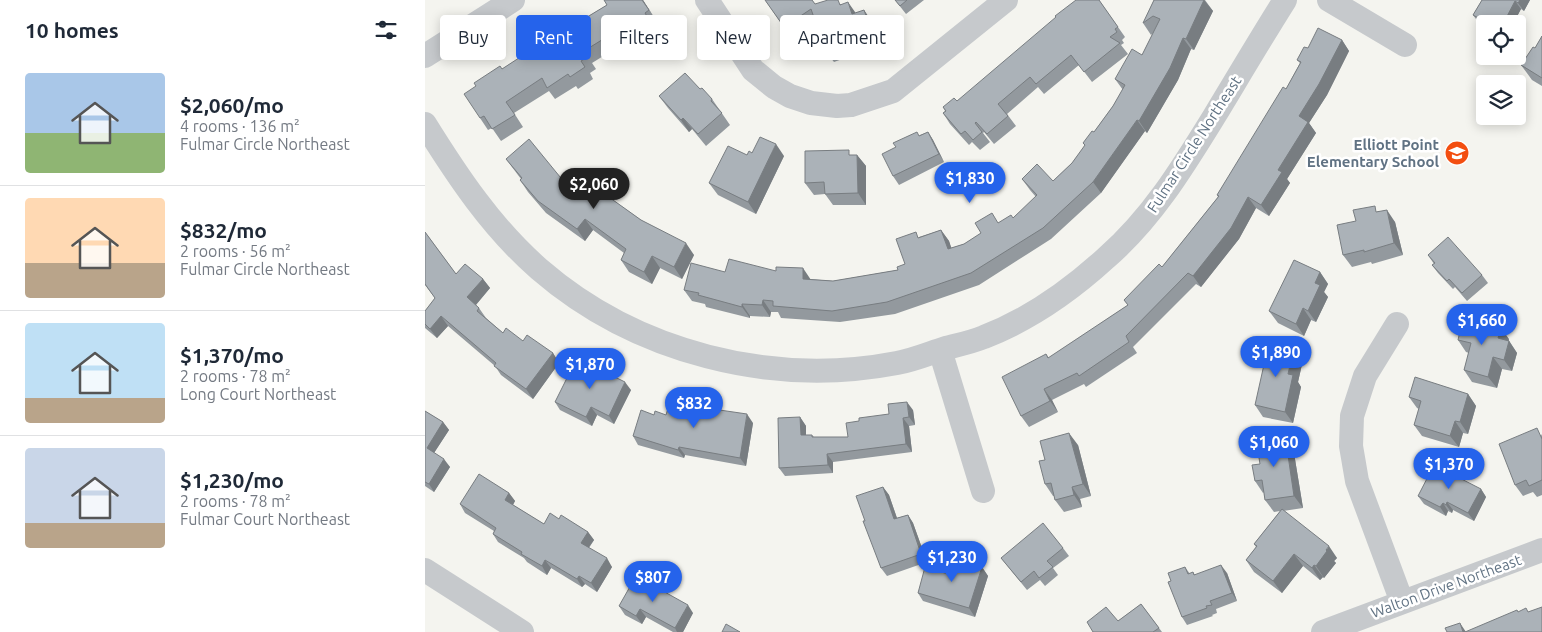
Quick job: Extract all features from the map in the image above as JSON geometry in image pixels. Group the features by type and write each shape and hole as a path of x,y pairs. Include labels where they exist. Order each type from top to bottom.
{"street":[{"path":"425,56 513,0"},
{"path":"707,0 753,70 790,96 811,103 837,106 851,105 893,91 1006,0"},
{"name":"Fulmar Circle Northeast","path":"425,124 461,181 491,220 521,253 541,271 577,297 627,327 693,353 790,370 844,370 899,363 983,337 1031,313 1065,292 1107,258 1132,233 1164,195 1285,0"},
{"path":"1329,0 1405,45"},
{"path":"1397,324 1365,376 1353,416 1351,446 1357,481 1402,602"},
{"path":"940,350 983,491"},
{"name":"Walton Drive Northeast","path":"1323,632 1542,550"},
{"path":"425,570 522,632"}],"building":[{"path":"604,0 642,0 649,10 645,13 646,15 601,15 601,40 591,47 590,15 607,5"},
{"path":"765,0 812,0 815,4 828,0 838,0 840,5 848,2 852,14 864,10 866,15 813,15 811,9 802,15 780,15 780,21"},
{"path":"895,0 907,0 900,6"},
{"path":"1076,0 1099,0 1118,27 1115,29 1117,32 1110,37 1120,43 1084,72 1071,55 1036,84 1030,77 998,104 1008,116 987,134 976,122 982,132 973,140 965,131 961,134 943,113 946,111 943,107 954,98 957,101"},
{"path":"1154,0 1204,0 1186,39 1183,38 1170,68 1139,121 1137,120 1093,182 1043,228 971,273 887,302 832,311 773,306 773,301 763,300 762,305 742,304 742,307 684,290 691,263 725,272 729,259 776,271 776,267 803,268 803,279 833,281 898,270 897,267 905,264 896,239 916,232 918,238 941,230 948,249 964,244 981,233 975,223 992,213 998,223 1011,215 1013,218 1037,195 1022,179 1037,164 1053,181 1072,163 1085,145 1083,143 1092,131 1094,132 1113,106 1125,85 1115,79 1132,49 1142,55 1160,19 1153,16 1143,23"},
{"path":"1482,0 1520,0 1518,3 1515,1 1508,15 1476,15 1476,17 1473,15"},
{"path":"1318,28 1342,40 1319,84 1299,116 1308,122 1278,170 1282,172 1261,205 1248,197 1231,228 1193,276 1188,273 1126,336 1129,342 1079,376 1077,373 1044,389 1050,401 1021,416 1002,377 1046,354 1048,358 1128,305 1124,300 1159,264 1162,267 1219,196 1217,195 1283,87 1286,89 1301,62 1297,60 1304,47 1308,48"},
{"path":"1542,36 1542,78 1521,65 1526,65 1526,58 1533,47 1535,48"},
{"path":"516,60 583,60 581,61 585,67 570,77 568,74 547,88 542,78 506,102 515,115 492,129 484,116 480,118 464,94 476,86 474,83 500,66 502,69"},
{"path":"685,73 700,89 702,88 722,113 698,134 683,118 681,120 659,96"},
{"path":"917,132 919,136 928,132 939,154 893,176 882,154 896,147 893,143"},
{"path":"760,137 776,144 748,202 709,183 728,146 747,155 749,151 752,153"},
{"path":"529,139 574,194 590,174 603,184 599,190 641,220 686,243 674,267 652,256 644,272 621,260 626,249 585,219 577,229 538,201 520,180 522,178 506,159"},
{"path":"849,150 849,155 857,155 858,193 825,194 824,182 805,183 805,151"},
{"path":"1375,206 1376,212 1387,210 1394,243 1364,252 1364,250 1343,255 1337,225 1356,221 1353,210"},
{"path":"425,232 456,274 465,264 483,279 467,297 479,308 477,311 503,333 506,328 523,341 527,335 553,353 526,389 494,366 496,363 441,316 430,329 425,324 425,311 435,298 425,284"},
{"path":"1448,237 1482,275 1462,293 1432,265 1435,263 1428,255"},
{"path":"1294,260 1320,272 1315,283 1320,285 1308,311 1303,308 1296,324 1269,311"},
{"path":"1463,318 1501,328 1498,338 1509,341 1504,360 1493,357 1488,377 1464,370 1471,343 1458,340"},
{"path":"1269,342 1294,348 1288,374 1293,375 1285,412 1255,405"},
{"path":"580,360 625,382 609,416 591,407 586,417 555,402 572,368 575,370"},
{"path":"1415,377 1468,394 1460,422 1455,421 1450,436 1414,425 1421,401 1409,397"},
{"path":"671,398 699,407 747,414 740,458 679,447 678,450 633,436 641,410 654,415 655,411 666,415"},
{"path":"907,402 909,417 903,418 906,444 827,454 828,465 779,468 778,418 800,417 801,435 812,435 812,437 848,437 846,423 859,421 859,418 889,414 888,404"},
{"path":"425,411 443,422 427,448 444,459 429,484 425,482"},
{"path":"1537,428 1542,439 1542,480 1529,486 1526,480 1515,485 1499,444"},
{"path":"1069,433 1083,484 1072,487 1074,495 1055,500 1051,483 1045,484 1039,461 1045,460 1040,441"},
{"path":"1285,435 1294,496 1265,500 1262,480 1255,481 1252,465 1260,464 1256,440"},
{"path":"1434,465 1481,489 1468,513 1447,502 1446,505 1443,503 1440,507 1418,496"},
{"path":"479,474 509,493 505,500 544,524 550,513 559,519 561,515 588,532 581,543 607,558 591,583 579,576 577,579 545,560 542,566 521,554 522,552 493,534 496,528 460,504"},
{"path":"883,487 894,519 908,515 921,554 881,568 863,521 865,521 856,496"},
{"path":"1282,509 1329,546 1316,566 1314,565 1312,568 1294,554 1273,581 1246,560 1257,546 1254,544"},
{"path":"1043,523 1063,548 1047,561 1053,567 1039,578 1034,571 1021,582 1001,558"},
{"path":"953,558 982,567 969,608 918,593 925,567 948,574"},
{"path":"1221,565 1232,593 1210,601 1212,605 1206,606 1207,608 1182,617 1168,582 1171,581 1168,573 1185,567 1188,574 1193,572 1194,575"},
{"path":"636,576 688,605 675,628 640,609 636,616 619,606"},
{"path":"1141,604 1159,628 1153,632 1093,632 1087,622 1106,607 1118,621"},
{"path":"1542,607 1542,632 1465,632 1517,610 1518,612 1526,608 1528,612"},
{"path":"1460,623 1463,632 1447,632 1445,628"},
{"path":"726,624 740,632 722,632"}],"place":[{"name":"Elliott Point Elementary School","path":"1457,153"}]}
